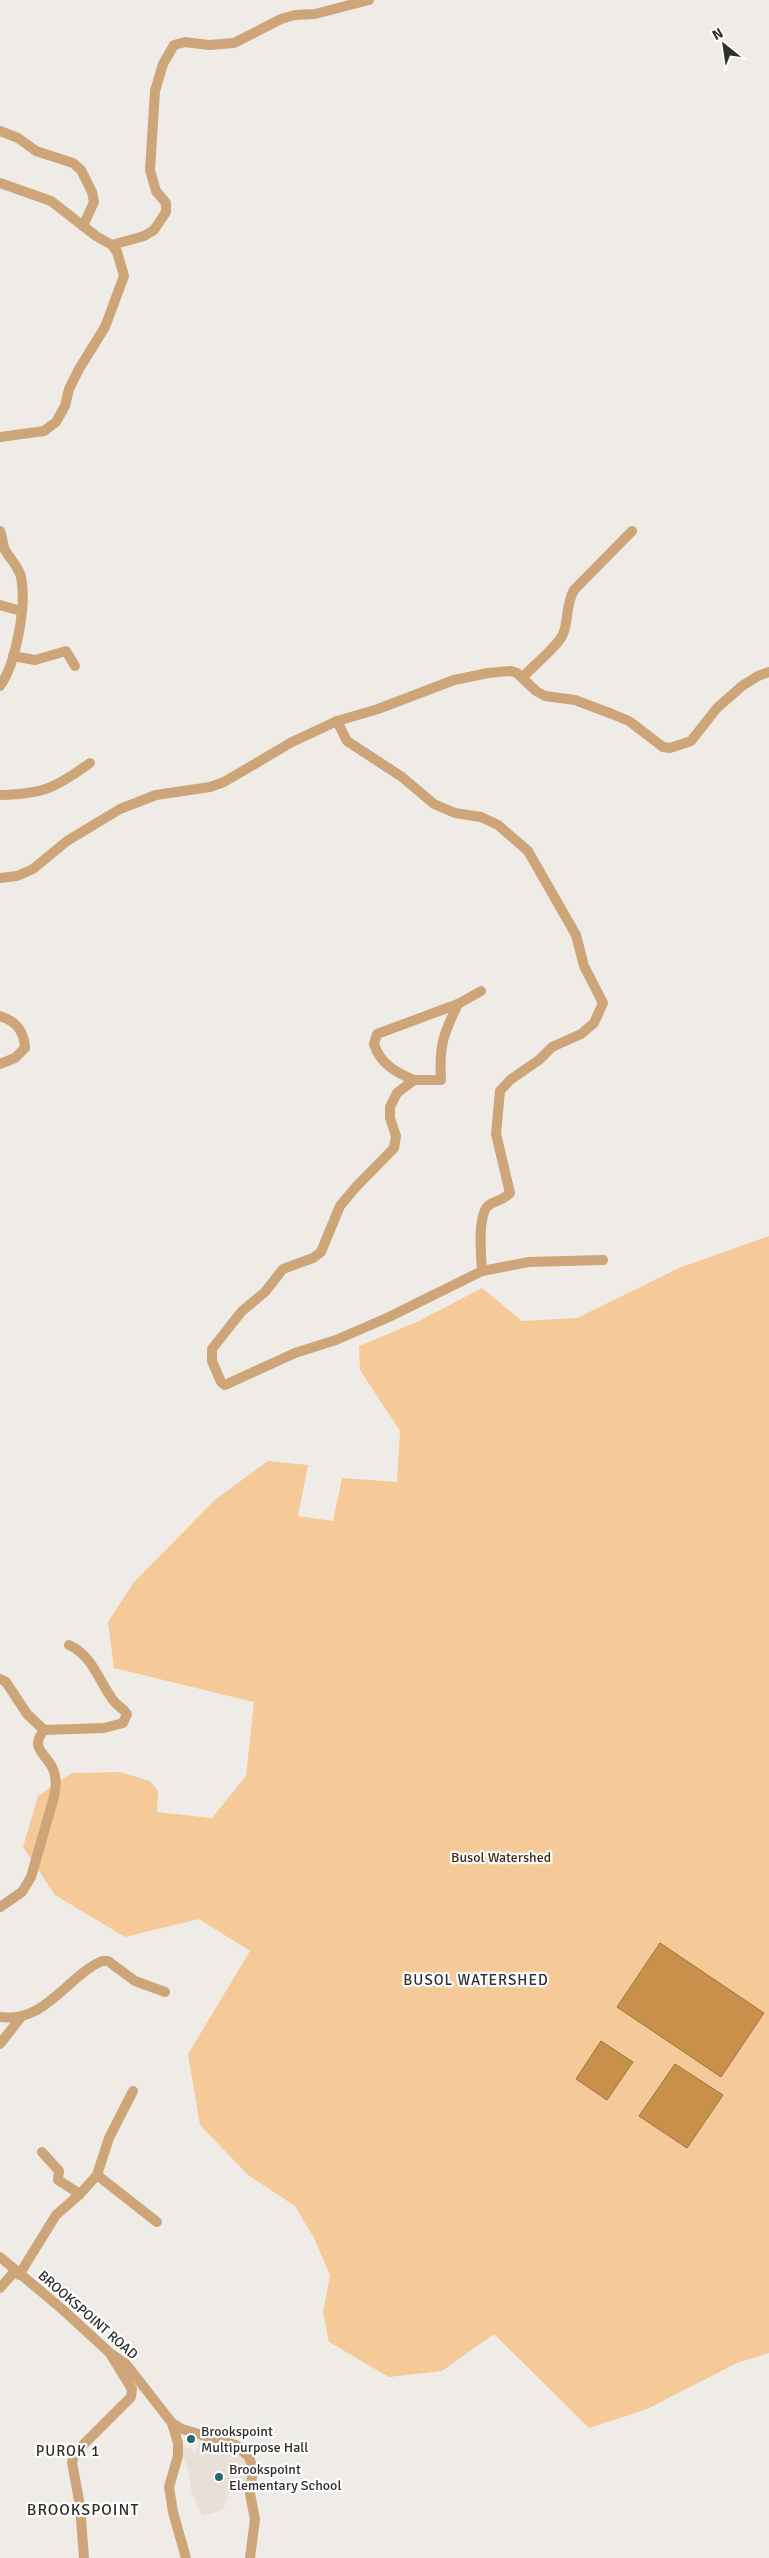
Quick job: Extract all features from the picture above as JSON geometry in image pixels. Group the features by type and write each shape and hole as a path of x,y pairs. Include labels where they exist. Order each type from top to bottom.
{"street":[{"path":"112,245 144,236 154,230 166,212 166,203 156,191 150,170 155,91 163,64 174,45 185,42 210,45 234,43 281,19 295,15 315,14 369,0"},
{"path":"0,131 18,138 36,151 73,163 81,170 92,192 94,202 83,226"},
{"path":"0,183 51,201 83,226 112,245 117,252 124,276 105,327 69,388 65,406 56,422 36,433 0,437"},
{"path":"524,677 559,641 564,633 569,599 574,590 632,530"},
{"path":"0,531 4,548 21,576 22,592 21,611 13,656 7,677 0,686"},
{"path":"0,605 21,611"},
{"path":"13,656 35,660 66,651 75,666"},
{"path":"0,878 17,876 33,869 68,841 120,809 156,796 210,787 224,782 292,742 337,721 468,677 511,671 524,677 536,691 545,696 575,700 629,721 663,747 670,748 691,741 717,708 742,686 758,676 769,672"},
{"path":"337,721 347,741 402,777 434,804 455,813 481,817 498,825 528,851 576,934 584,966 603,1003 594,1023 570,1040 552,1047 539,1060 510,1080 500,1091 496,1134 510,1194 488,1206 484,1212 481,1225 482,1271"},
{"path":"0,795 28,794 48,790 90,763"},
{"path":"458,1004 445,1031 439,1050 440,1080 414,1080 394,1072 375,1049 375,1038 383,1031 401,1027 458,1004 481,991"},
{"path":"0,1016 13,1021 19,1028 25,1048 15,1058 0,1064"},
{"path":"414,1080 398,1093 390,1107 390,1118 396,1136 394,1148 340,1206 321,1252 313,1258 283,1269 265,1292 242,1311 212,1349 212,1361 221,1382 225,1385 231,1384 254,1370 286,1356 336,1340 389,1317 482,1271 529,1262 603,1260"},
{"path":"0,1679 6,1682 27,1714 44,1730 113,1727 123,1723 126,1718 124,1709 114,1702 89,1659 78,1649 69,1645"},
{"path":"0,1907 22,1892 31,1877 54,1797 56,1786 52,1766 38,1746 38,1738 44,1730"},
{"path":"0,2044 21,2017 43,2006 102,1961 108,1961 135,1981 165,1992"},
{"path":"0,2017 21,2017"},
{"path":"0,2288 17,2273 56,2214 80,2194 96,2175 109,2138 133,2091"},
{"path":"42,2152 59,2172 58,2180 80,2194"},
{"path":"96,2175 157,2222"},
{"name":"BROOKSPOINT ROAD","path":"0,2257 62,2309 110,2353 126,2364 172,2422"},
{"path":"84,2558 80,2506 72,2462 75,2453 131,2397 132,2389 110,2353"},
{"path":"172,2422 178,2443 178,2456 170,2487 173,2512 186,2558"},
{"path":"172,2422 182,2429 236,2445 249,2457 253,2469 250,2494 255,2520 250,2558"}],"shaded area":[{"path":"660,1943 764,2013 721,2077 617,2007"},
{"path":"601,2041 633,2062 607,2100 576,2079"},
{"path":"675,2064 723,2095 687,2148 639,2116"},
{"name":"Brookspoint Elementary School","path":"200,2437 240,2455 247,2462 248,2471 247,2483 233,2480 223,2510 202,2516 191,2491 189,2474 182,2453 182,2450 190,2447 195,2454"}],"green space":[{"name":"Busol Watershed","path":"769,1236 769,2353 737,2363 647,2409 589,2428 494,2334 442,2371 389,2377 329,2342 323,2312 330,2275 314,2238 295,2206 248,2175 200,2125 188,2054 250,1951 199,1919 125,1937 55,1895 23,1847 38,1796 72,1773 120,1772 150,1781 158,1791 157,1812 212,1818 246,1776 254,1702 114,1668 108,1622 134,1582 216,1499 268,1461 308,1465 298,1516 333,1521 342,1478 397,1482 400,1431 360,1370 359,1346 419,1321 482,1288 522,1321 577,1318 679,1268"}],"place":[{"name":"Brookspoint Multipurpose Hall","path":"191,2439"},
{"name":"Brookspoint Elementary School","path":"219,2477"}],"district":[{"name":"BUSOL WATERSHED","path":"476,1980"},
{"name":"PUROK 1","path":"68,2451"},
{"name":"BROOKSPOINT","path":"83,2510"}]}
